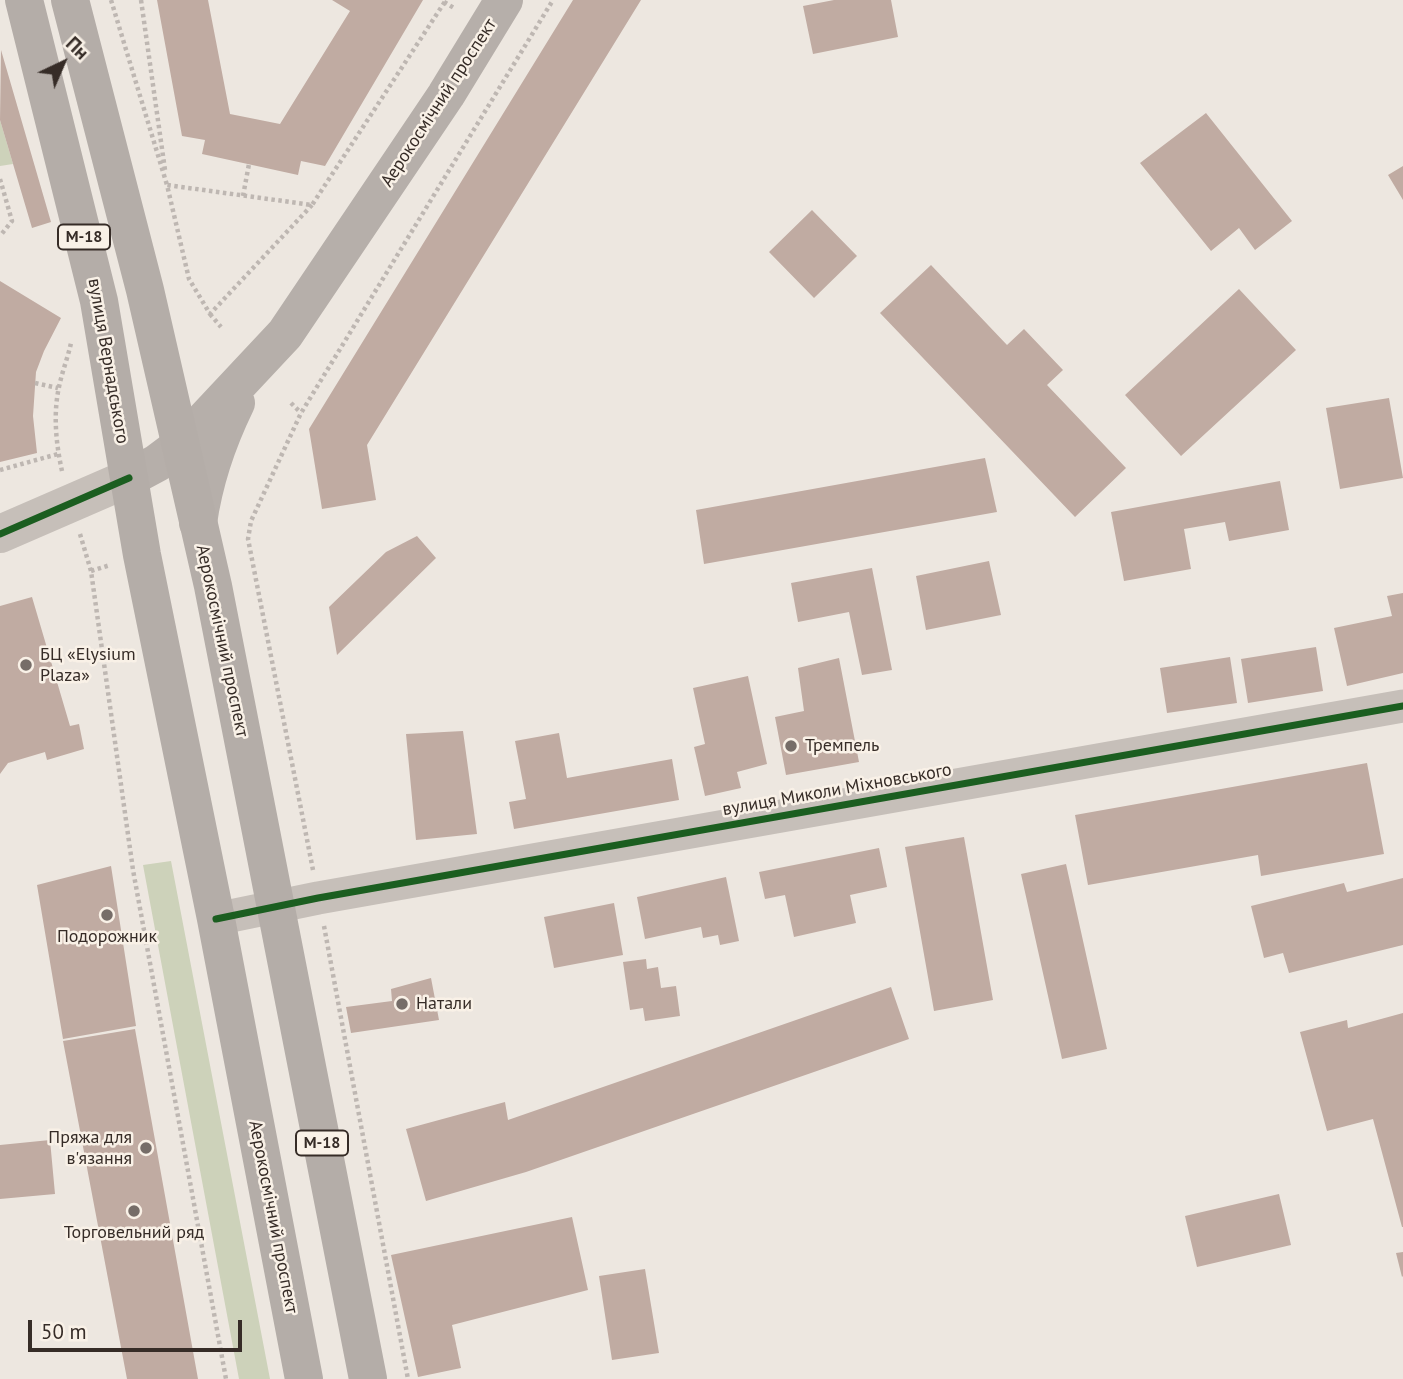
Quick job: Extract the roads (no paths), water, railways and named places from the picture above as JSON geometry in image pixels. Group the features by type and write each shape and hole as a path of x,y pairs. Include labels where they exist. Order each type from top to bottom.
{"main road":[{"name":"вулиця Вернадського","path":"24,0 99,301 129,478"},
{"name":"М-18","path":"70,0 145,290 181,445"},
{"name":"Аерокосмічний проспект","path":"368,1379 276,906 181,445 285,334 446,95 504,0"},
{"path":"198,523 203,489 214,451 250,372"},
{"path":"129,478 157,463 181,445"},
{"name":"Аерокосмічний проспект","path":"129,478 304,1379"}],"street":[{"path":"0,534 129,478"},
{"name":"вулиця Миколи Міхновського","path":"216,919 276,906 319,879 1403,706"}],"place":[{"name":"БЦ «Elysium Plaza»","path":"26,665"},
{"name":"Тремпель","path":"791,746"},
{"name":"Подорожник","path":"107,915"},
{"name":"Натали","path":"402,1004"},
{"name":"Пряжа для в'язання","path":"146,1148"},
{"name":"Торговельний ряд","path":"134,1211"}]}
